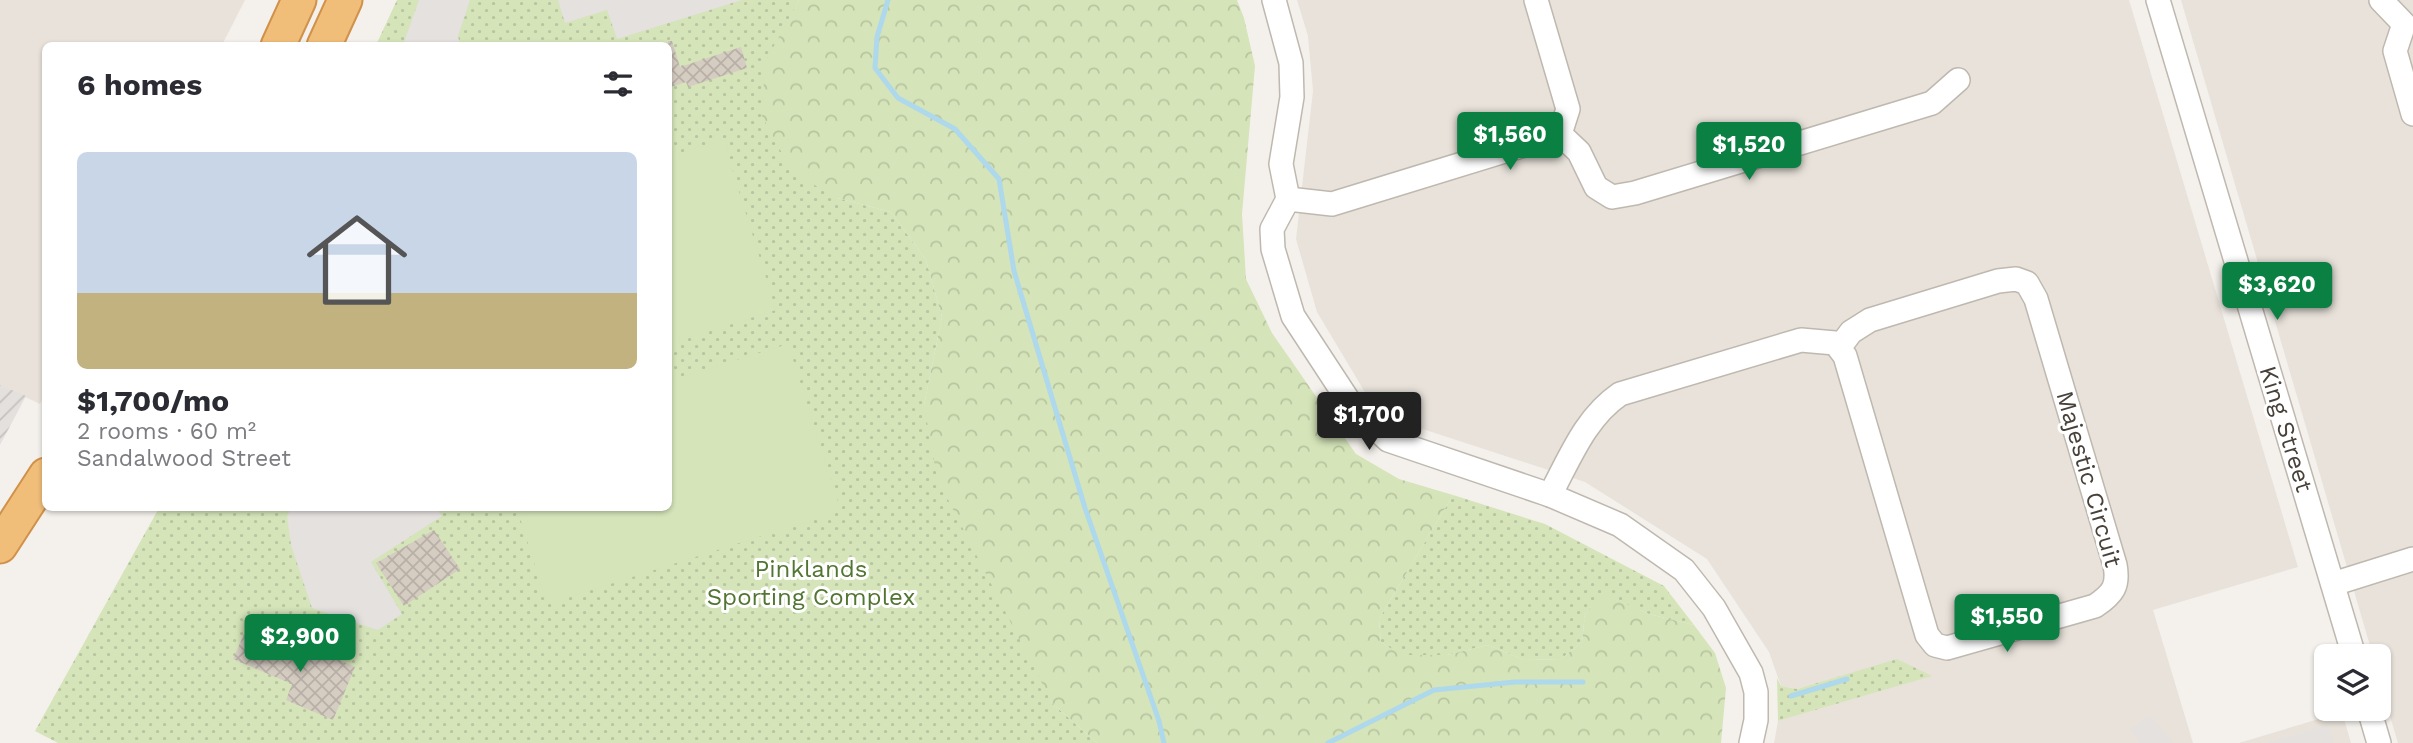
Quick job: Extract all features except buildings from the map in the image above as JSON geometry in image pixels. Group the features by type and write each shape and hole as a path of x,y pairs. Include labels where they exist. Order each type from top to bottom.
{"highway":[{"path":"280,42 299,0"},
{"path":"326,42 345,0"},
{"path":"0,546 42,481"}],"street":[{"path":"272,42 283,0"},
{"path":"1274,0 1291,63 1292,97 1280,164 1288,199 1272,229 1273,249 1293,316 1352,406 1388,440 1550,495 1619,525 1676,563 1697,584 1730,632 1751,673 1756,692 1756,720 1751,743"},
{"path":"1536,0 1568,109 1560,134"},
{"name":"King Street","path":"2158,0 2350,644"},
{"path":"2381,0 2409,21 2395,51 2413,114"},
{"path":"1560,134 1579,152 1596,187 1612,197 1634,193 1932,103 1958,80"},
{"path":"1288,199 1332,204 1560,134"},
{"name":"Majestic Circuit","path":"2015,279 2027,283 2036,299 2115,565 2118,580 2112,595 2083,610 1947,648 1934,645 1927,635 1845,356 1839,348 1851,332 1870,320 1997,281 2015,279"},
{"path":"1550,495 1586,426 1603,406 1620,394 1801,340 1835,343 1839,348"},
{"path":"2333,584 2413,559"},
{"path":"2373,721 2379,743"}],"shaded area":[{"path":"0,0 245,0 224,42 42,42 42,400 40,404 0,385"},
{"path":"419,0 470,0 458,36 459,42 404,42"},
{"path":"558,0 742,0 617,39 607,10 565,23"},
{"path":"1297,0 2129,0 2298,567 2153,610 2193,743 1774,743 1778,721 1931,676 1897,660 1797,689 1781,686 1769,652 1707,559 1585,482 1395,420 1366,394 1317,312 1296,239 1313,91 1308,36"},
{"path":"2181,0 2413,0 2413,743 2398,743 2391,720 2391,644 2369,644"},
{"path":"0,385 26,396 0,445"},
{"path":"290,511 439,511 442,516 371,562 402,614 378,630 312,608 291,545 287,516"},
{"path":"2150,716 2173,743 2140,743 2130,729"},
{"path":"2314,720 2345,721 2351,743 2239,743"},
{"path":"2328,725 2333,743 2267,743"}],"green space":[{"name":"Pinklands Sporting Complex","path":"397,0 799,0 792,14 837,198 891,212 926,260 942,317 924,405 1052,703 1097,743 58,743 35,731 157,511 672,511 672,42 377,42"},
{"path":"799,0 1237,0 1255,66 1242,214 1246,279 1272,333 1356,454 1399,479 1453,495 1379,619 1381,642 1401,655 1447,655 1488,645 1524,660 1561,659 1582,642 1585,614 1602,593 1649,614 1694,625 1715,653 1726,688 1721,743 1097,743 1052,703 937,478 924,405 942,317 926,260 891,212 837,198 792,172 762,116 765,62"},
{"path":"723,140 776,310 672,343 672,156"},
{"path":"788,344 841,511 547,604 518,511 672,511 672,380"},
{"path":"1453,495 1545,524 1664,586 1694,625 1649,614 1602,594 1585,614 1582,642 1561,659 1524,660 1488,645 1447,655 1400,655 1381,642 1379,619"},
{"path":"1897,659 1932,676 1778,721 1777,678 1781,686 1797,689"}],"waterway":[{"path":"888,0 877,37 875,68 898,98 955,129 999,179 1014,271 1085,508 1159,721 1164,743"},
{"path":"1791,696 1847,679"},
{"path":"1328,743 1434,690 1515,682 1583,682"}]}
